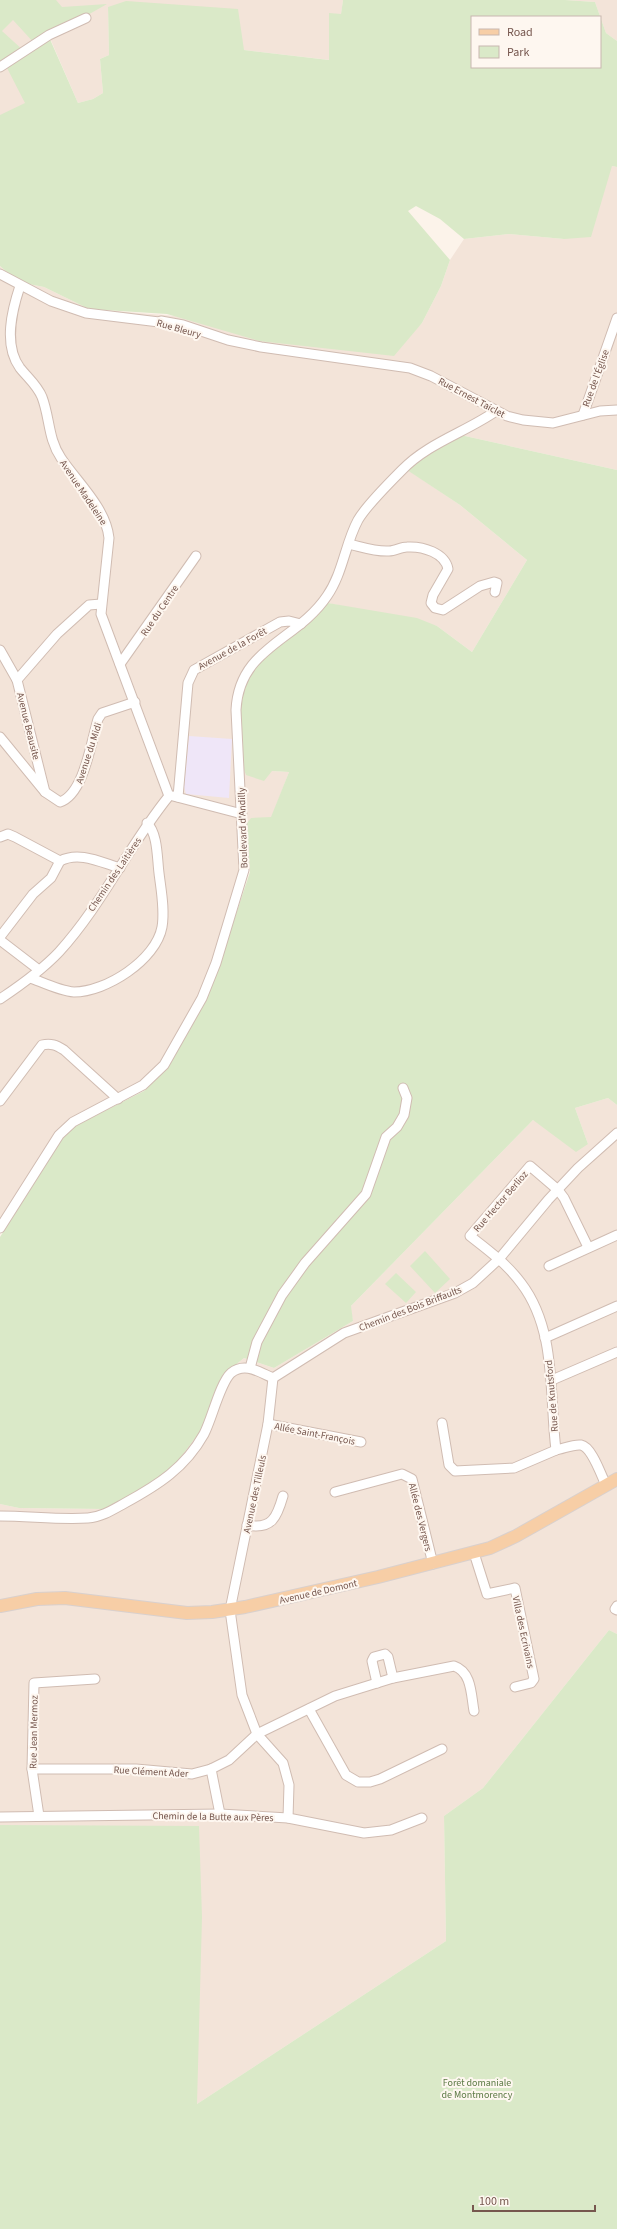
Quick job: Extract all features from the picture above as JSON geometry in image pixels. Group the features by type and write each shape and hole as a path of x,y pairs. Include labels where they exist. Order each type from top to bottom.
{"main road":[{"name":"Avenue de Domont","path":"0,1606 37,1599 76,1598 187,1613 230,1610 433,1564 474,1552 516,1536 617,1479"}],"street":[{"path":"0,67 49,35 86,18"},
{"path":"0,274 20,286"},
{"name":"Rue Bleury","path":"20,286 60,300 82,312 106,317 161,322 227,343"},
{"name":"Avenue Madeleine","path":"20,286 10,333 14,356 42,398 49,431 55,448 100,512 108,529 109,538 101,614 135,702 174,796"},
{"name":"Rue de l'Église","path":"583,415 617,318"},
{"name":"Rue Ernest Taiclet","path":"161,322 183,325 218,337 261,347 404,367 431,376 487,404 496,411 523,420 544,423 560,422 600,411 617,410"},
{"name":"Rue Ernest Taiclet","path":"227,343 273,352 336,360 361,361"},
{"name":"Boulevard d'Andilly","path":"0,1228 59,1135 73,1122 143,1085 164,1065 202,998 216,963 242,884 244,870 236,710 240,683 248,669 256,660 301,624 328,595 340,571 358,520 402,469 422,452 496,411"},
{"path":"349,544 375,550 390,551 406,547 417,547 440,556 447,562 448,569 433,595 431,603 435,608 443,610 487,583 497,583 495,592"},
{"name":"Rue du Centre","path":"120,664 196,556"},
{"name":"Avenue Beausite","path":"45,792 17,680 57,634 89,605 101,604"},
{"name":"Avenue de la Forêt","path":"174,796 188,683 194,670 280,622 289,621 301,624"},
{"path":"0,650 17,680"},
{"name":"Avenue du Midi","path":"0,737 45,792 60,802 68,799 79,784 98,719 102,713 135,702"},
{"path":"174,796 242,814"},
{"name":"Chemin des Laitières","path":"0,999 31,978 71,937 120,868 147,823 174,796"},
{"path":"31,978 73,992 94,990 119,977 143,960 154,945 162,929 163,918 156,850 152,828 147,823"},
{"path":"4,836 60,861"},
{"path":"0,937 33,894 51,878 60,861 68,857 85,857 120,868"},
{"path":"0,940 39,970"},
{"path":"0,1101 42,1045 49,1043 64,1050 118,1099"},
{"path":"250,1368 257,1342 282,1296 305,1263 366,1194 386,1137 397,1127 404,1116 407,1098 403,1088"},
{"name":"Chemin des Bois Briffaults","path":"273,1378 344,1333 455,1293 473,1283 499,1259 578,1168 616,1135"},
{"name":"Rue Hector Berlioz","path":"499,1259 470,1236 530,1166 558,1190"},
{"path":"558,1190 588,1247"},
{"path":"549,1266 617,1235"},
{"name":"Rue de Knutsford","path":"499,1259 521,1283 536,1308 545,1338 552,1380 556,1450"},
{"path":"545,1338 617,1306"},
{"path":"552,1380 617,1352"},
{"path":"0,1516 89,1518 105,1514 155,1487 181,1467 204,1434 228,1376 243,1368 250,1368 273,1378"},
{"name":"Avenue des Tilleuls","path":"257,1734 242,1696 230,1610 268,1424 273,1378"},
{"name":"Allée Saint-François","path":"268,1424 361,1442"},
{"path":"442,1424 449,1465 455,1471 514,1468 556,1450 577,1445 586,1447 591,1453 606,1485"},
{"name":"Allée des Vergers","path":"335,1492 402,1474 412,1479 433,1564"},
{"path":"247,1525 258,1528 266,1526 279,1510 283,1496"},
{"name":"Villa des Ecrivains","path":"474,1552 487,1594 515,1588 534,1679 531,1683 515,1687"},
{"path":"377,1683 372,1661 374,1657 385,1654 388,1658 393,1678"},
{"name":"Rue Clément Ader","path":"32,1769 136,1769 192,1774 211,1769 229,1760 257,1734 335,1696 393,1678 454,1666 462,1668 466,1674 474,1711"},
{"name":"Rue Jean Mermoz","path":"39,1816 32,1769 34,1683 95,1679"},
{"path":"309,1709 346,1775 358,1782 370,1782 380,1779 442,1749"},
{"path":"257,1734 283,1763 289,1785 288,1818"},
{"path":"211,1769 220,1814"},
{"name":"Chemin de la Butte aux Pères","path":"0,1817 220,1814 288,1818 364,1833 391,1830 422,1818"}],"shaded area":[{"path":"0,0 343,0 341,15 329,14 330,60 244,50 108,7 109,55 100,59 103,93 93,99 78,103 49,36 45,139 0,210"},
{"path":"565,0 617,0 617,41 606,33 595,2"},
{"path":"612,166 617,167 617,470 456,434 405,468 460,505 527,560 472,652 437,626 323,602 272,771 289,772 266,832 243,827 244,870 216,963 165,1063 143,1085 59,1135 0,1228 0,266 18,282 44,287 89,309 410,335 422,323 441,286 450,260 464,239 509,234 564,239"},
{"path":"189,736 232,739 229,798 186,794 184,787"},
{"path":"608,1098 617,1105 617,1634 609,1630 483,1788 444,1816 446,1941 197,2104 0,2229 0,1504 19,1508 104,1509 229,1370 244,1358 274,1368 353,1321 350,1307 533,1120 588,1144 575,1108"}],"green space":[{"path":"0,0 56,0 62,7 107,4 49,37 78,103 93,99 103,93 100,59 109,55 108,7 126,1 238,9 244,50 329,60 329,13 341,14 343,0 565,0 595,2 600,16 471,16 471,68 601,68 601,19 606,33 617,41 617,167 612,166 591,237 564,239 509,234 464,239 440,219 416,206 408,211 450,260 441,286 422,323 394,356 259,341 167,314 89,309 44,287 18,282 0,266 0,115 25,103 5,64 0,67","holes":["13,20 35,44 24,51 2,31"]},
{"path":"456,434 617,470 617,1105 608,1098 575,1108 588,1144 576,1152 533,1120 351,1306 353,1321 274,1368 244,1358 229,1370 199,1433 168,1474 104,1509 19,1508 0,1504 0,1237 64,1136 77,1125 144,1091 168,1066 221,959 250,872 247,823 251,818 271,817 289,772 272,771 264,781 246,775 242,764 239,708 247,669 322,602 417,618 437,626 472,652 527,560 460,505 404,468"},
{"path":"425,1251 450,1279 435,1293 410,1266"},
{"path":"396,1273 416,1292 406,1303 385,1284"},
{"name":"Forêt domaniale de Montmorency","path":"609,1630 617,1634 617,2229 0,2229 0,1825 199,1826 202,1917 197,2104 446,1941 444,1816 483,1788"}]}
